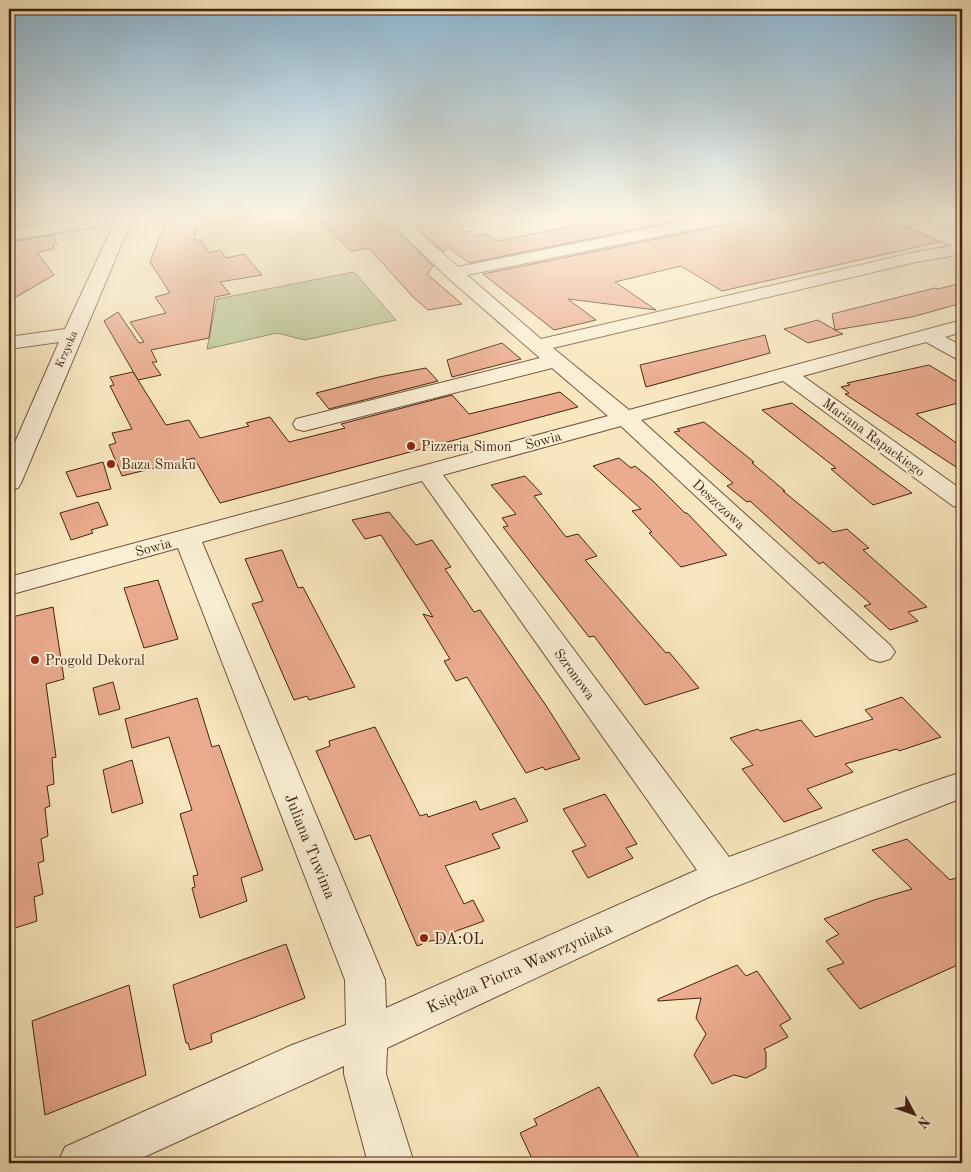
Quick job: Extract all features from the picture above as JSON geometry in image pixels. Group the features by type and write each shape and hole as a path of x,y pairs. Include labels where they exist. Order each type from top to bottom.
{"street":[{"name":"Krzycka","path":"9,483 72,334 101,272"},
{"path":"453,273 459,272"},
{"path":"537,346 850,272"},
{"name":"Deszczowa","path":"453,273 537,346 626,418 880,652"},
{"name":"Sowia","path":"9,586 962,326"},
{"path":"9,343 72,334"},
{"path":"928,335 962,354"},
{"path":"304,424 555,361"},
{"name":"Mariana Rapackiego","path":"786,374 962,501"},
{"name":"Szronowa","path":"428,472 722,876"},
{"name":"Juliana Tuwima","path":"187,538 366,980 367,1037 365,1074 391,1163"},
{"name":"Księdza Piotra Wawrzyniaka","path":"81,1163 307,1060 367,1037 722,876 932,794 962,785"}],"green space":[{"path":"354,272 396,320 305,340 277,333 207,349 217,299"}],"building":[{"path":"9,272 52,272 54,275 9,301"},
{"path":"156,272 259,272 262,275 220,282 230,294 215,297 209,338 151,350 157,362 152,362 161,375 138,380 104,321 118,312 139,343 144,342 130,322 166,313 155,297 170,293"},
{"path":"390,272 429,272 427,274 462,304 428,310 413,297"},
{"path":"494,272 658,272 615,282 656,310 568,299 596,320 554,330 483,274"},
{"path":"690,272 808,272 722,291"},
{"path":"962,283 962,303 912,317 835,330 832,314"},
{"path":"818,320 843,334 808,343 784,329"},
{"path":"765,335 770,353 646,387 640,365"},
{"path":"502,343 521,359 452,377 447,360"},
{"path":"929,365 962,385 962,402 916,414 962,447 962,471 845,394 849,393 841,387 850,385 847,383"},
{"path":"426,368 438,381 329,409 316,393 379,377"},
{"path":"133,372 166,425 189,420 200,438 249,426 246,423 270,417 289,442 345,428 341,424 452,395 469,414 560,392 578,407 220,503 194,458 122,476 109,445 116,443 112,433 132,429 110,386 114,385 110,377"},
{"path":"792,403 912,493 873,505 831,469 836,468 762,410"},
{"path":"704,422 754,462 752,463 785,491 783,491 833,532 847,529 869,548 863,550 927,607 908,612 918,621 890,630 864,606 871,604 823,562 819,564 750,501 747,502 727,486 733,483 674,432 680,431 677,429"},
{"path":"619,458 631,468 635,466 652,480 727,555 681,567 649,533 652,532 632,511 641,509 593,466"},
{"path":"103,462 111,489 77,497 66,472"},
{"path":"525,476 542,494 534,496 566,537 578,534 597,556 585,560 666,653 669,652 699,688 645,705 594,636 589,637 503,527 508,526 502,518 516,514 491,485"},
{"path":"98,502 108,525 91,530 93,533 71,540 60,513"},
{"path":"389,512 416,545 432,540 451,567 445,569 474,612 480,610 547,707 580,759 545,770 543,767 526,773 467,677 456,681 444,661 450,659 423,614 433,617 381,535 365,539 352,520"},
{"path":"282,550 298,588 303,587 355,687 309,700 307,696 294,700 252,604 263,601 245,559"},
{"path":"158,580 178,639 144,648 124,588"},
{"path":"53,607 64,679 46,684 56,757 52,758 54,784 47,786 50,806 45,808 48,836 41,839 44,861 38,863 43,894 34,897 37,921 9,930 9,641 14,639 12,617"},
{"path":"113,682 120,709 99,715 93,688"},
{"path":"902,697 941,737 899,751 897,749 845,764 853,772 807,789 822,808 784,822 742,769 753,765 730,738 758,729 760,731 801,720 815,737 873,719 865,710"},
{"path":"197,698 212,747 219,745 263,870 241,878 247,901 200,918 192,888 195,887 193,876 198,875 180,814 192,810 169,737 132,748 125,719"},
{"path":"375,727 420,816 427,814 428,817 476,801 480,810 515,798 528,821 492,834 500,848 445,866 464,904 473,900 484,921 456,931 446,939 430,941 417,946 370,835 355,840 316,751 330,746 329,741"},
{"path":"132,760 143,803 112,813 103,770"},
{"path":"605,794 637,844 626,848 633,858 588,878 572,851 586,846 563,809"},
{"path":"907,839 950,880 962,876 962,963 860,1009 827,969 844,963 826,941 839,934 824,919 874,900 912,889 872,850"},
{"path":"286,944 305,998 211,1034 212,1042 190,1050 188,1043 186,1043 173,985"},
{"path":"737,965 746,976 757,971 791,1019 780,1025 788,1037 764,1049 766,1052 766,1068 746,1078 734,1075 712,1084 694,1055 706,1034 696,1018 701,998 658,1001 658,999"},
{"path":"129,985 146,1075 45,1115 32,1021"},
{"path":"599,1087 642,1163 534,1163 520,1133 537,1125 534,1119"}],"place":[{"name":"Pizzeria Simon","path":"411,446"},
{"name":"Baza Smaku","path":"111,464"},
{"name":"Progold Dekoral","path":"35,660"},
{"name":"DA:OL","path":"424,938"}]}
